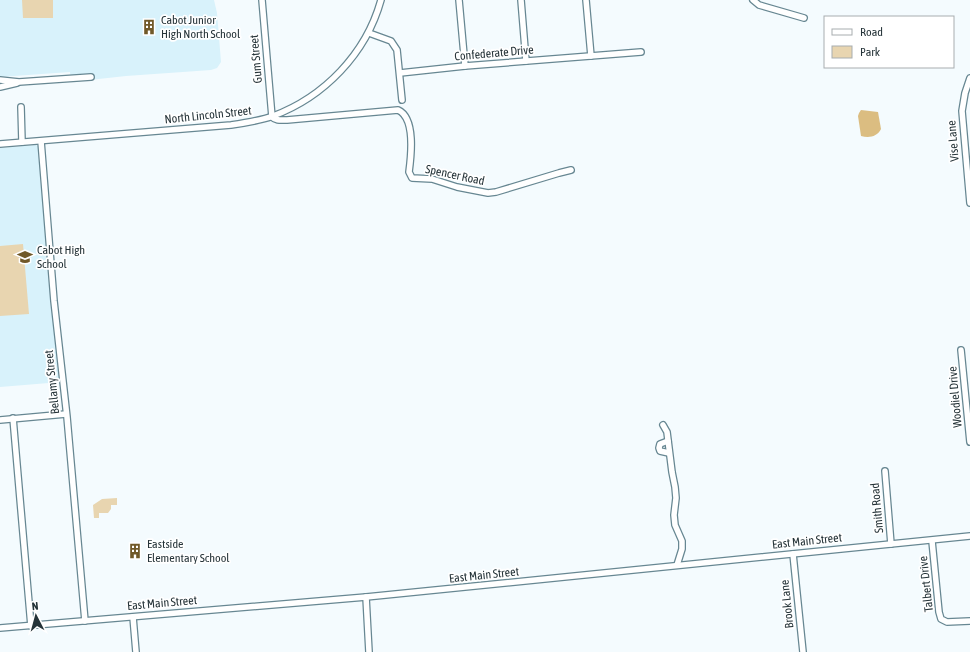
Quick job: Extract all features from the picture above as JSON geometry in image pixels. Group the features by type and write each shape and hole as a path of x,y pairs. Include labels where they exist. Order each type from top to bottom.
{"street":[{"name":"Gum Street","path":"262,0 272,117"},
{"name":"North Lincoln Street","path":"2,144 231,125 272,117 307,100 326,85 347,64 369,33 381,0"},
{"path":"459,0 465,66"},
{"path":"521,0 526,61"},
{"path":"586,0 591,56"},
{"path":"753,0 759,5 804,18"},
{"path":"369,33 391,41 397,50 402,100"},
{"name":"Confederate Drive","path":"400,73 465,66 642,52"},
{"path":"0,80 19,82 91,77"},
{"name":"Vise Lane","path":"970,78 965,93 962,111 970,203"},
{"path":"0,87 19,82"},
{"path":"21,107 22,142"},
{"name":"Spencer Road","path":"272,117 278,120 287,120 398,110 401,111 406,118 410,130 412,151 409,172 412,178 432,179 456,187 488,192 502,191 559,172 572,170"},
{"name":"Bellamy Street","path":"41,141 54,301 85,621"},
{"name":"Woodiel Drive","path":"961,350 969,417 970,442"},
{"path":"0,420 66,414"},
{"path":"13,418 31,626"},
{"path":"663,425 667,432 669,453 676,487 674,515 675,525 682,541 682,549 677,565"},
{"path":"668,441 660,444 659,448 660,451 669,453"},
{"name":"Smith Road","path":"885,471 891,544"},
{"name":"East Main Street","path":"0,628 366,597 970,536"},
{"name":"Talbert Drive","path":"932,541 938,612 941,619 947,622 970,621"},
{"name":"Brook Lane","path":"794,554 803,652"},
{"path":"366,597 369,652"},
{"path":"133,617 136,652"}],"shaded area":[{"path":"0,0 214,0 217,13 221,62 217,68 211,70 126,76 71,82 70,72 0,77"},
{"path":"861,110 878,112 881,129 877,134 870,137 861,136 858,116"},
{"name":"Cabot High School","path":"36,145 40,147 61,382 0,387 0,148"}],"green space":[{"path":"22,0 53,0 53,18 23,18"},
{"path":"23,244 29,314 0,316 0,246"},
{"path":"117,498 117,505 111,505 111,509 108,513 99,513 99,518 94,518 93,505 102,499"}],"place":[{"name":"Cabot Junior High North School","path":"149,27"},
{"name":"Cabot High School","path":"25,257"},
{"name":"Eastside Elementary School","path":"135,551"}]}
